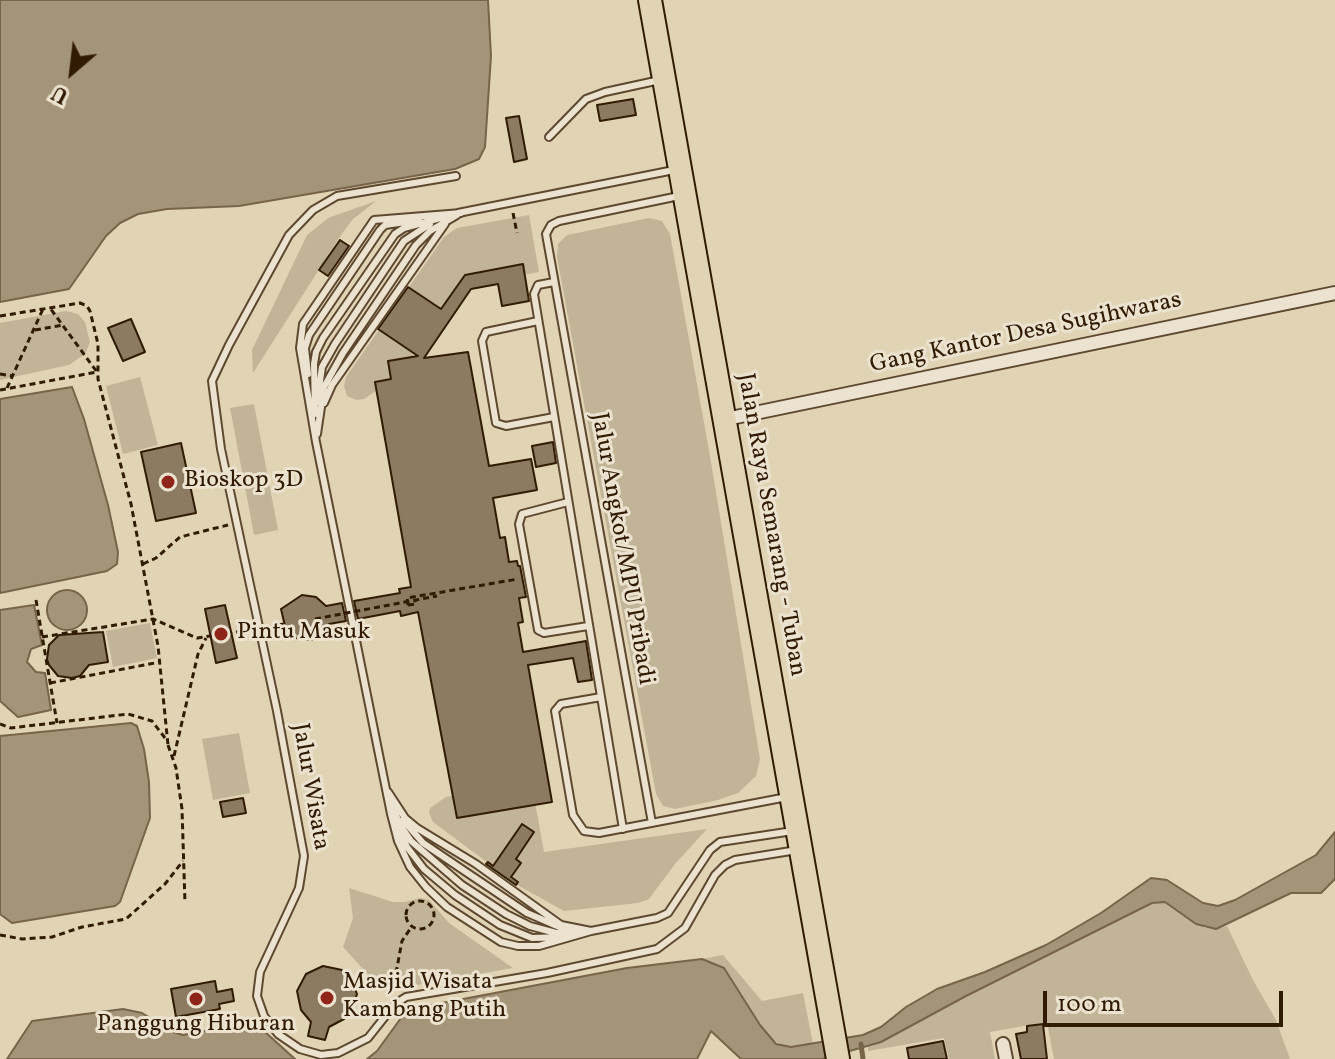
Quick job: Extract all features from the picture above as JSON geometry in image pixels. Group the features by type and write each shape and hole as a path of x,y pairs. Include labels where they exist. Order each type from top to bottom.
{"highway":[{"name":"Jalan Raya Semarang - Tuban","path":"650,0 838,1059"}],"street":[{"name":"Gang Kantor Desa Sugihwaras","path":"726,419 1335,293"},
{"path":"1003,1044 1006,1059"}],"lane":[{"path":"549,137 586,99 664,79"},
{"path":"316,442 306,344 312,329 383,226 679,169"},
{"name":"Jalur Wisata","path":"456,176 337,196 313,210 289,235 212,381 221,449 303,844 304,870 299,888 260,972 257,996 269,1024 300,1049 325,1055 357,1046 372,1034 395,1004 406,997 650,952 668,943 685,928 715,875 725,865 798,840"},
{"name":"Jalur Angkot/MPU Pribadi","path":"652,823 546,234 554,223 684,195"},
{"path":"316,442 324,402 332,385 438,233 461,213"},
{"path":"316,442 322,371 335,344 404,241 427,226 461,213"},
{"path":"316,442 314,364 319,344 395,234 412,226 461,213"},
{"path":"461,213 374,220 303,324 300,348 316,442 393,827 407,862 426,887 447,907 492,937 518,946 548,945 591,931"},
{"name":"Jalur Angkot/MPU Pribadi","path":"554,282 538,285 535,290 538,321 623,829"},
{"name":"Jalur Angkot/MPU Pribadi","path":"538,321 484,333 482,341 495,421 500,426 554,417"},
{"name":"Jalur Angkot/MPU Pribadi","path":"568,502 520,517 529,577 539,632 588,626"},
{"name":"Jalur Angkot/MPU Pribadi","path":"601,697 558,705 555,711 573,815 579,828 594,834 790,796"},
{"path":"386,789 411,824 521,894 561,925 591,931"},
{"path":"386,789 406,825 423,843 542,921 560,929 591,931"},
{"path":"386,789 407,836 462,885 506,914 538,929 556,933 591,931"},
{"path":"386,789 397,828 424,869 455,895 500,925 525,936 552,938 657,918 668,913 710,850 720,842 798,840"}],"path":[{"path":"511,203 517,233"},
{"path":"0,316 80,303 88,308 98,344 97,372 129,494 161,662 168,745"},
{"path":"50,308 97,372"},
{"path":"7,388 43,309"},
{"path":"33,330 63,325"},
{"path":"0,390 97,372"},
{"path":"0,374 13,376"},
{"path":"143,564 156,558 180,537 236,522"},
{"path":"415,600 416,604 408,605 407,598 529,577"},
{"path":"315,619 437,596"},
{"path":"36,600 57,723"},
{"path":"42,637 153,619 190,636 206,638 284,624"},
{"path":"174,762 190,682 201,644 206,638"},
{"path":"50,683 161,662"},
{"path":"0,724 11,728 113,715 139,716 152,721 160,729 174,762 182,809 185,903"},
{"path":"0,935 22,939 52,937 82,927 126,919 165,884 183,861"},
{"path":"418,901 431,905 435,913 432,922 420,929 412,926 406,913 410,905 418,901"},
{"path":"396,973 402,941 412,926"}],"shaded area":[{"path":"0,0 488,0 491,56 485,147 479,159 455,169 239,206 167,209 138,214 120,223 106,236 69,289 0,302"},
{"path":"376,201 352,220 341,235 253,373 252,350 307,235 328,218"},
{"path":"529,215 539,272 458,287 409,361 386,384 364,399 347,396 344,386 346,377 444,237 457,228"},
{"path":"649,218 662,221 670,234 760,759 756,776 738,793 675,809 663,806 656,794 557,257 558,244 567,235"},
{"path":"66,311 78,314 85,322 90,342 85,354 69,365 0,380 0,323"},
{"path":"140,377 158,445 123,454 106,386"},
{"path":"72,387 108,505 118,552 117,564 107,571 0,593 0,399"},
{"path":"254,404 278,530 254,535 230,408"},
{"path":"67,590 81,596 87,610 81,624 67,630 53,624 47,610 53,596"},
{"path":"34,605 42,645 31,649 27,662 36,672 45,673 51,710 18,717 0,701 0,610"},
{"path":"150,623 157,658 113,667 106,631"},
{"path":"131,723 137,726 144,749 150,818 120,902 115,906 12,923 0,914 0,736"},
{"path":"239,733 250,793 213,800 202,739"},
{"path":"456,795 535,802 544,852 707,829 649,899 638,903 564,911 519,886 433,822 430,808 446,797"},
{"path":"1335,832 1335,879 1321,893 1291,893 1216,929 1196,924 1165,902 1152,903 881,1042 822,1059 741,1059 711,1031 697,1059 367,1059 377,1051 401,1018 426,1006 627,968 702,959 724,968 760,1025 776,1044 791,1047 863,1035 881,1027 906,1007 937,989 1046,945 1101,913 1151,878 1167,880 1203,903 1218,906 1235,900 1316,855"},
{"path":"349,888 393,902 420,898 429,900 449,923 513,968 383,991 343,947 353,918"},
{"path":"1160,901 1205,928 1227,926 1276,1020 1290,1059 1054,1059 1047,1022 990,1032 995,1059 949,1059 944,1038 868,1051 868,1047 966,996"},
{"path":"723,955 762,1001 803,993 813,1044 786,1047 770,1039 724,968 702,959"},
{"path":"123,1009 142,1013 183,1035 254,1022 295,1059 7,1059 32,1021"}],"building":[{"path":"633,99 636,115 600,121 597,105"},
{"path":"519,116 527,159 514,162 506,118"},
{"path":"340,240 349,246 328,276 319,270"},
{"path":"523,264 529,301 502,306 498,284 471,289 424,358 468,352 489,466 531,459 537,490 493,498 500,538 505,537 509,562 517,561 520,566 526,597 519,598 523,622 518,623 523,652 586,641 592,680 578,682 573,658 528,665 552,802 457,818 418,612 401,616 400,611 358,619 354,601 400,593 399,589 411,587 375,382 391,379 388,361 418,356 378,329 408,287 441,309 465,275"},
{"path":"131,319 145,352 123,361 108,328"},
{"path":"553,442 556,463 536,467 532,446"},
{"name":"Bioskop 3D","path":"181,443 196,513 156,521 141,452"},
{"path":"302,595 316,597 326,606 342,603 346,621 329,624 324,633 311,640 296,638 285,626 281,609"},
{"name":"Pintu Masuk","path":"225,605 237,658 216,663 205,609"},
{"path":"103,632 108,662 89,665 80,676 72,678 58,676 49,665 49,645 59,635"},
{"path":"243,798 246,813 223,817 220,802"},
{"path":"522,824 534,832 516,859 521,863 511,877 518,882 516,885 486,864 488,862 493,866"},
{"name":"Masjid Wisata Kambang Putih","path":"323,966 342,970 350,976 357,994 351,1013 329,1027 325,1040 308,1036 311,1022 301,1010 297,991 306,974"},
{"name":"Panggung Hiburan","path":"215,981 217,992 232,989 234,1001 219,1004 220,1009 176,1017 171,989"},
{"path":"1043,1024 1047,1059 1021,1059 1016,1034 1027,1032 1027,1026"},
{"path":"943,1041 947,1059 909,1059 907,1048"}],"waterway":[{"path":"861,1044 863,1059"}],"place":[{"name":"Bioskop 3D","path":"168,482"},
{"name":"Pintu Masuk","path":"221,634"},
{"name":"Masjid Wisata Kambang Putih","path":"327,998"},
{"name":"Panggung Hiburan","path":"196,999"}]}
